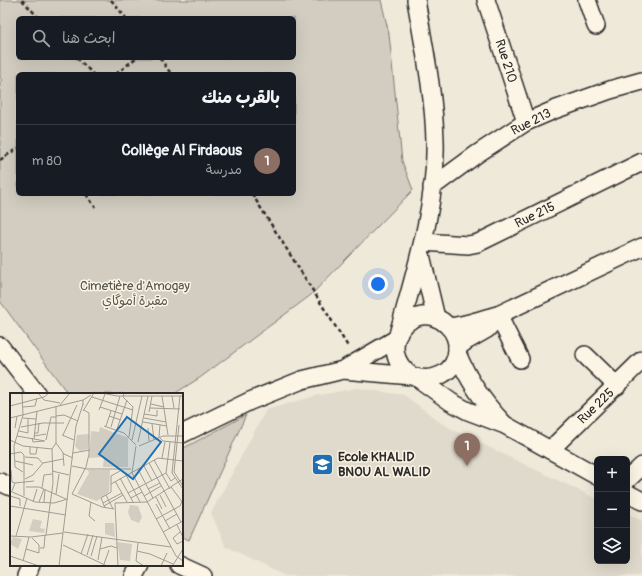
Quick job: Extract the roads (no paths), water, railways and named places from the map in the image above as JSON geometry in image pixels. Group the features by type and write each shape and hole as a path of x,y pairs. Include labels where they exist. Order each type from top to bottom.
{"street":[{"path":"416,0 432,99 435,142 432,187 422,248 397,335 395,353 397,360 400,366 434,391 468,411 505,425 594,474"},
{"name":"Rue 210","path":"486,0 526,122"},
{"path":"587,0 596,26"},
{"name":"Rue 213","path":"432,187 477,154 526,122 554,110 610,90 642,81"},
{"name":"Rue 215","path":"422,248 478,243 642,162"},
{"path":"183,434 250,400 302,380 350,365 397,335 407,322 419,317 427,316 442,322 470,324 483,319 498,316 642,247"},
{"path":"350,365 427,379 436,378 444,374 455,361 457,350 456,337 442,322 422,248"},
{"path":"457,350 466,341 487,329 498,316"},
{"path":"498,316 520,359"},
{"path":"0,346 36,393"},
{"path":"457,350 472,384 481,399 505,425"},
{"path":"585,355 617,386"},
{"name":"Rue 225","path":"550,450 642,360"},
{"path":"630,477 642,466"},
{"path":"0,482 10,487"},
{"path":"630,495 642,501"},
{"path":"134,576 139,566"},
{"path":"181,566 203,576"}],"place":[{"name":"Ecole KHALID BNOU AL WALID","path":"322,464"},
{"name":"Collège Al Firdaous","path":"467,466"}],"park label":[{"name":"Cimetière d'Amogay مقبرة أموگاي","path":"135,294"}]}
